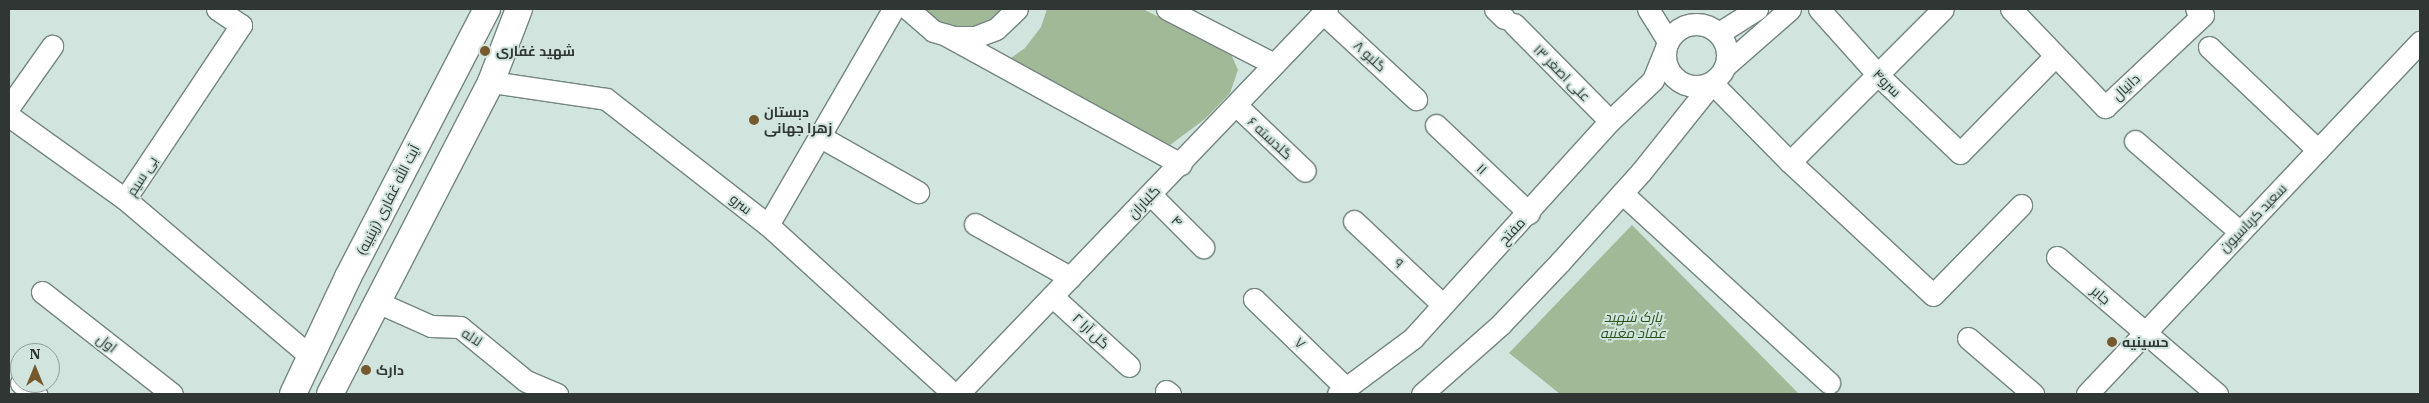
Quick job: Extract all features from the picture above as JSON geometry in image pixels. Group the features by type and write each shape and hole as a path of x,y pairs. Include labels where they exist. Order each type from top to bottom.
{"main road":[{"name":"آیت الله غفاری (زینبیه)","path":"293,394 310,356 487,9"},
{"path":"330,394 492,82 519,9"}],"street":[{"name":"بی سیم","path":"217,9 241,25 125,199 310,356"},
{"path":"768,225 893,9"},
{"path":"908,9 923,24 1180,164"},
{"path":"946,35 975,37 996,29 1017,9"},
{"path":"1167,9 1274,64"},
{"path":"1648,9 1667,46 1667,67 1678,81 1695,87 1712,83"},
{"path":"1694,9 1714,30 1727,48 1726,65"},
{"path":"1667,46 1682,28 1714,30 1757,9"},
{"path":"1422,394 1501,324 1622,193 1726,65 1790,9"},
{"name":"سرو۴","path":"1819,9 1878,75 1960,153 2055,56"},
{"path":"1790,162 1943,9"},
{"name":"دانیال","path":"2011,9 2105,107 2199,12"},
{"name":"گلباران","path":"947,392 1052,296 1151,195 1325,11"},
{"name":"گلبو ۸","path":"1325,11 1416,99"},
{"name":"علی اصغر ۱۳","path":"1505,17 1610,121"},
{"name":"سعید کرباسیون","path":"2087,394 2420,42"},
{"path":"9,107 52,46"},
{"name":"مفتح","path":"1342,391 1413,338 1529,213 1610,121 1653,80 1667,46"},
{"path":"2210,47 2318,150"},
{"name":"سرو","path":"492,82 606,99 768,225 947,392"},
{"path":"1712,83 1790,162 1933,295 2021,205"},
{"name":"گلدسته ۶","path":"1236,105 1305,171"},
{"path":"9,116 125,199"},
{"name":"۱۱","path":"1436,126 1529,213"},
{"path":"819,136 918,192"},
{"path":"2136,141 2240,232"},
{"path":"1622,193 1829,383"},
{"name":"۴","path":"1151,195 1203,247"},
{"name":"۹","path":"1354,221 1443,305"},
{"path":"975,224 1070,277"},
{"name":"جابر","path":"2057,257 2218,394"},
{"name":"اول","path":"42,292 172,394"},
{"name":"گل آرا ۲","path":"1052,296 1129,366"},
{"name":"۷","path":"1254,299 1342,391"},
{"name":"لاله","path":"377,302 431,326 460,328 526,381 557,394"},
{"path":"1968,338 2033,394"}],"green space":[{"path":"918,9 1005,9 979,27 941,26"},
{"path":"1047,9 1143,9 1231,54 1238,70 1230,93 1205,119 1170,145 1008,60 1025,48 1041,27"},
{"name":"پارک شهید عماد مغنیه","path":"1632,225 1799,394 1560,394 1509,353"}],"place":[{"name":"شهید غفاری","path":"485,51"},
{"name":"دبستان زهرا جهانی","path":"754,120"},
{"name":"حسینیه","path":"2112,342"},
{"name":"دارک","path":"366,370"}]}
